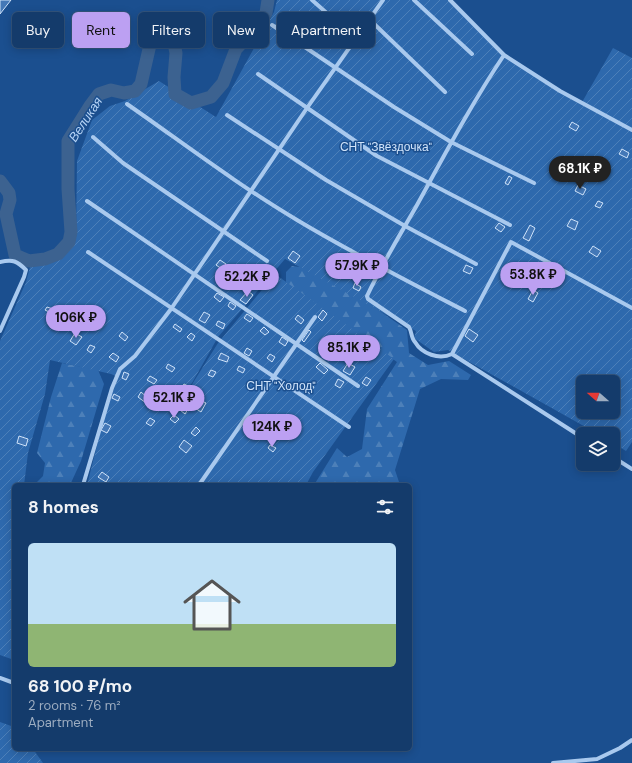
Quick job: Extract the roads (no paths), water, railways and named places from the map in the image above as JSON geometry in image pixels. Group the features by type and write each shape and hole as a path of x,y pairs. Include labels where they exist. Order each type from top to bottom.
{"street":[{"path":"312,0 326,12"},
{"path":"374,12 382,0"},
{"path":"414,0 472,54"},
{"path":"450,0 504,55 560,91 632,130"},
{"path":"272,25 394,107 451,142 534,182"},
{"path":"375,25 446,92"},
{"path":"84,483 112,388 120,369 135,356 171,309 348,48"},
{"path":"504,55 451,142 381,267 368,299 409,327 415,343 431,355 436,357 447,356 452,354 511,242 632,308"},
{"path":"258,74 377,156 510,225"},
{"path":"127,104 252,191 298,220 381,267 465,311"},
{"path":"227,114 326,180 405,226 476,264"},
{"path":"93,137 123,163 267,261"},
{"path":"87,201 358,386"},
{"path":"88,252 349,427"},
{"path":"0,262 7,260 17,262 26,270 0,331"},
{"path":"200,483 315,317"},
{"path":"452,354 576,434"},
{"path":"620,461 632,469"},
{"path":"0,678 12,682"},
{"path":"553,763 597,759 607,756 632,740"}],"waterway":[{"name":"Великая","path":"0,181 9,193 10,200 6,214 15,255 29,261 45,259 58,254 69,242 71,232 68,189 68,141 99,94 111,90 124,93 135,91 141,84 152,36 158,28 165,29 173,39 176,53 174,77 175,94 191,103 211,97 223,83 236,49 254,30 266,13 268,0"}],"park label":[{"name":"СНТ \"Звёздочка\"","path":"386,147"},
{"name":"СНТ \"Холод\"","path":"281,386"}]}
